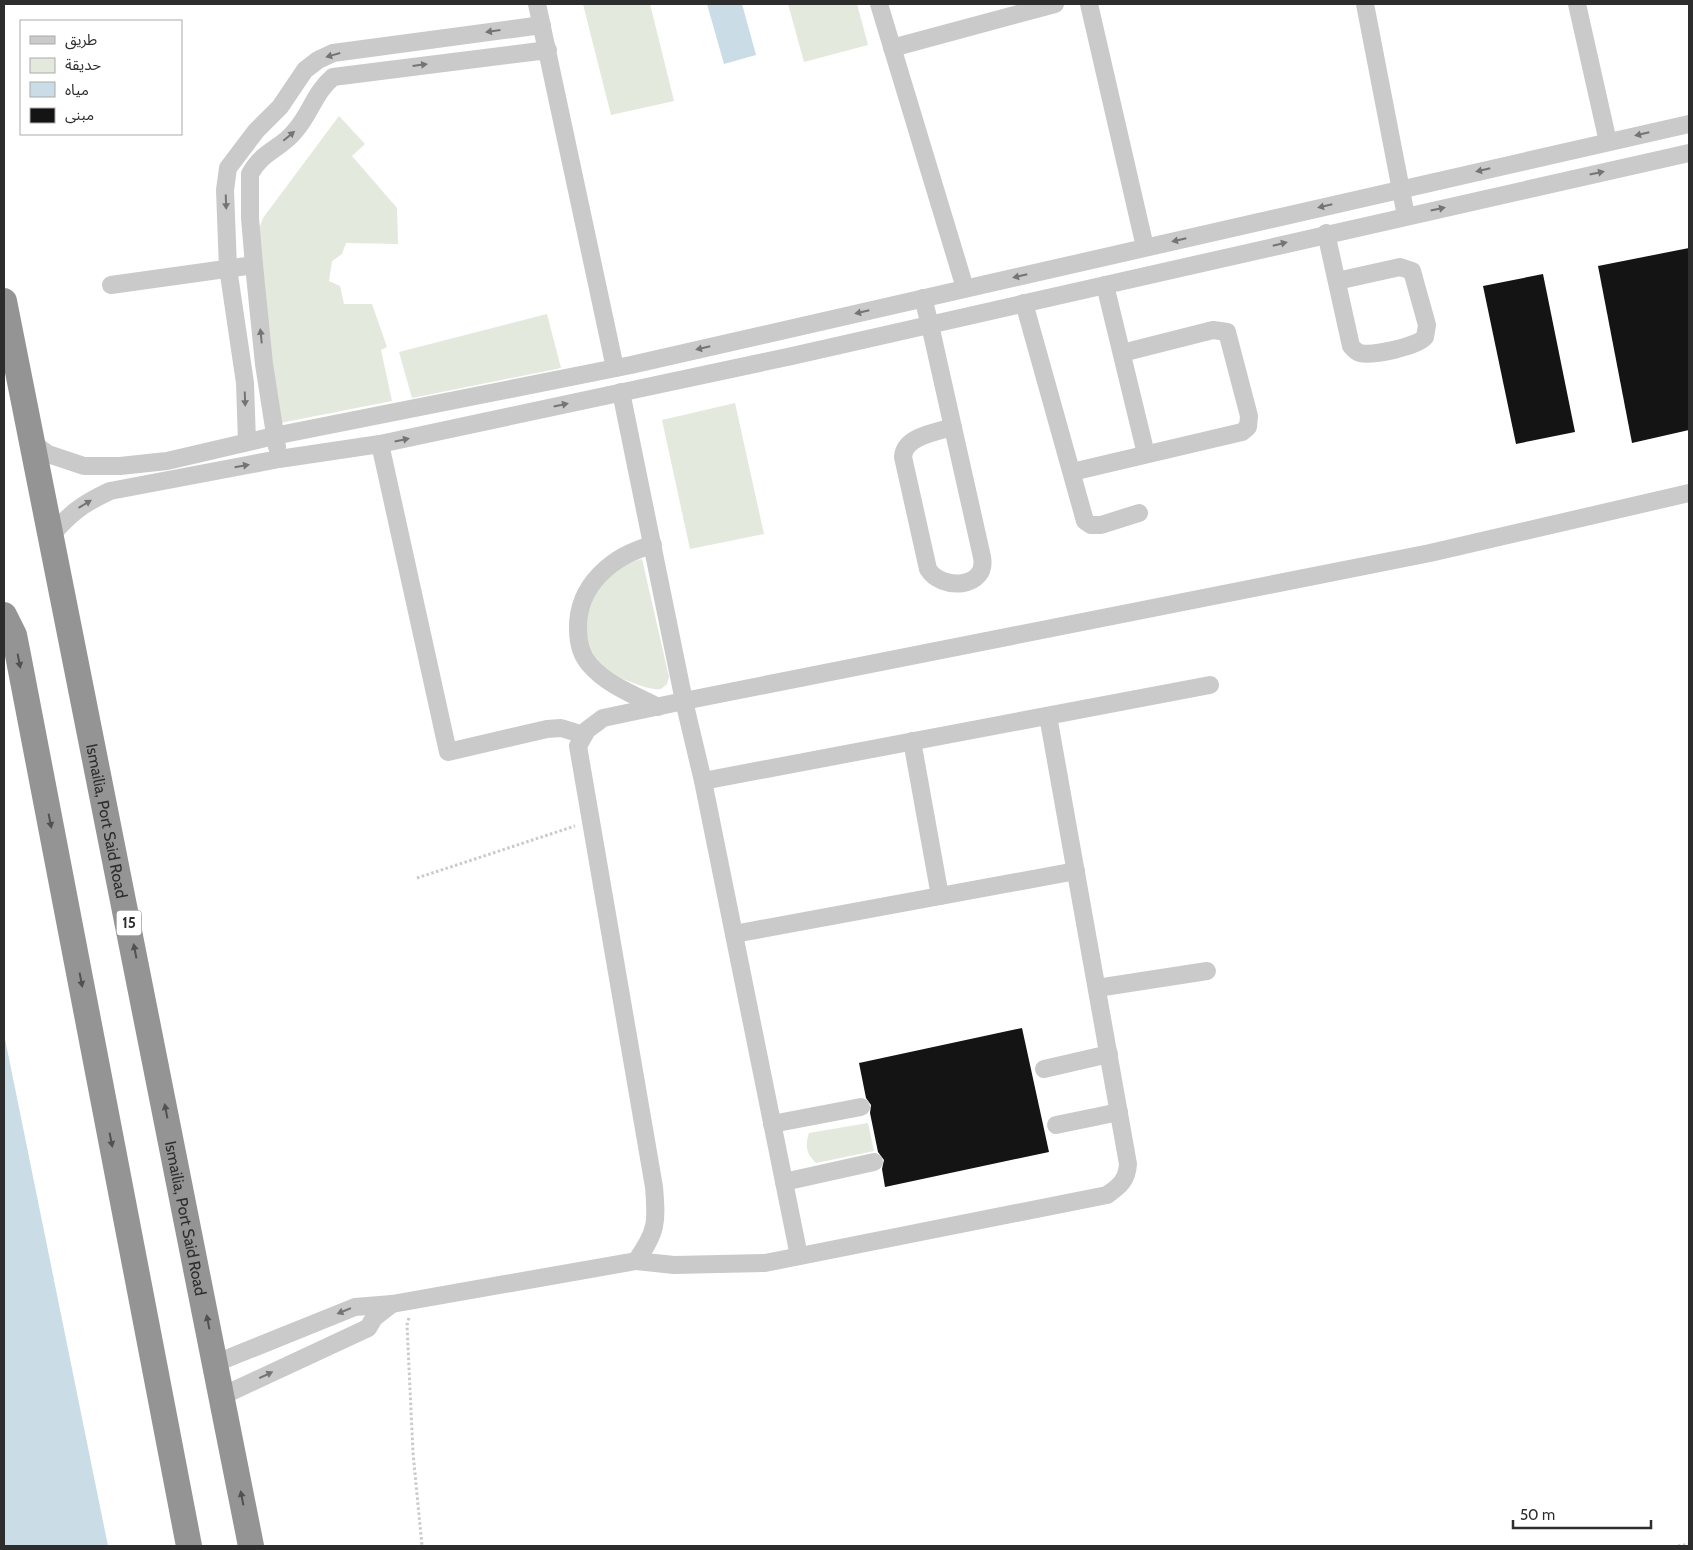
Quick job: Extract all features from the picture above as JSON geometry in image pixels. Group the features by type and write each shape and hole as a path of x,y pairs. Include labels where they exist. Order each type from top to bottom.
{"highway":[{"name":"Ismailia, Port Said Road","path":"4,301 30,441 107,810 252,1546"},
{"path":"4,616 15,642 189,1546"}],"street":[{"path":"537,4 623,366 620,392 684,701 703,781 799,1256"},
{"path":"879,4 966,288"},
{"path":"892,48 1055,4"},
{"path":"1089,4 1145,247"},
{"path":"1366,4 1406,216"},
{"path":"1577,4 1608,142"},
{"path":"247,442 243,368 228,268 225,190 228,168 256,131 280,107 305,70 318,60 333,53 542,25"},
{"path":"279,459 264,364 250,218 250,174 268,151 294,133 321,88 333,77 548,50"},
{"path":"305,70 321,88"},
{"path":"30,441 48,454 67,462 84,466 120,466 167,461 274,436 598,372 1689,124"},
{"path":"50,537 68,515 85,502 110,491 279,459 380,444 792,356 1326,233 1689,153"},
{"path":"1326,233 1351,346 1356,351 1369,354 1415,345 1425,337 1427,325 1412,271 1400,267 1337,281"},
{"path":"111,285 254,265"},
{"path":"1105,285 1146,454"},
{"path":"923,298 930,325 984,564 983,570 978,577 954,583 940,581 928,569 903,457 905,448 912,441 953,427"},
{"path":"1024,303 1088,524 1101,525 1138,513"},
{"path":"786,330 792,356"},
{"path":"1072,472 1246,430 1249,416 1230,336 1224,330 1213,330 1122,354"},
{"path":"243,368 264,364"},
{"path":"598,372 620,392"},
{"path":"380,444 448,752 547,729 560,728 584,735"},
{"path":"636,1261 648,1244 657,1221 654,1187 578,746 587,730 603,718 1430,553 1689,493"},
{"path":"653,545 634,550 621,557 594,581 580,608 578,632 579,645 583,653 600,674 611,683 658,707"},
{"path":"703,781 1210,685"},
{"path":"216,1363 356,1307 392,1304 636,1261 674,1265 718,1266 765,1262 1106,1195 1119,1187 1127,1176 1128,1164 1048,716"},
{"path":"912,741 940,896"},
{"path":"734,934 1076,871"},
{"path":"1097,988 1207,971"},
{"path":"1044,1069 1109,1054"},
{"path":"772,1124 861,1108"},
{"path":"1056,1125 1119,1112"},
{"path":"784,1182 874,1162"},
{"path":"222,1396 368,1328 374,1318 392,1304"}],"path":[{"path":"417,878 552,832 590,822"},
{"path":"422,1299 410,1312 407,1326 414,1453 422,1546"},
{"path":"1678,1546 1689,1544"}],"green space":[{"path":"583,4 650,4 674,101 611,115"},
{"path":"788,4 857,4 868,45 804,62"},
{"path":"339,116 365,144 352,156 397,208 398,244 346,243 342,254 332,261 329,281 340,286 344,304 372,304 387,347 381,350 392,401 275,424 257,234 263,218"},
{"path":"547,314 561,368 412,398 399,352"},
{"path":"735,403 764,534 690,549 662,420"},
{"path":"642,559 669,677 667,684 661,689 636,684 607,669 593,653 586,635 587,616 593,597 605,580 621,567"},
{"path":"868,1123 874,1151 816,1163 808,1153 807,1141 809,1133"}],"water":[{"path":"707,4 742,4 756,55 724,64"},
{"path":"4,1034 108,1546 4,1546"}],"building":[{"path":"1689,248 1689,430 1632,443 1598,266"},
{"path":"1543,274 1575,432 1516,444 1483,286"},
{"path":"1022,1028 1049,1152 885,1187 882,1169 884,1160 878,1152 870,1113 871,1105 866,1098 859,1063"}]}
